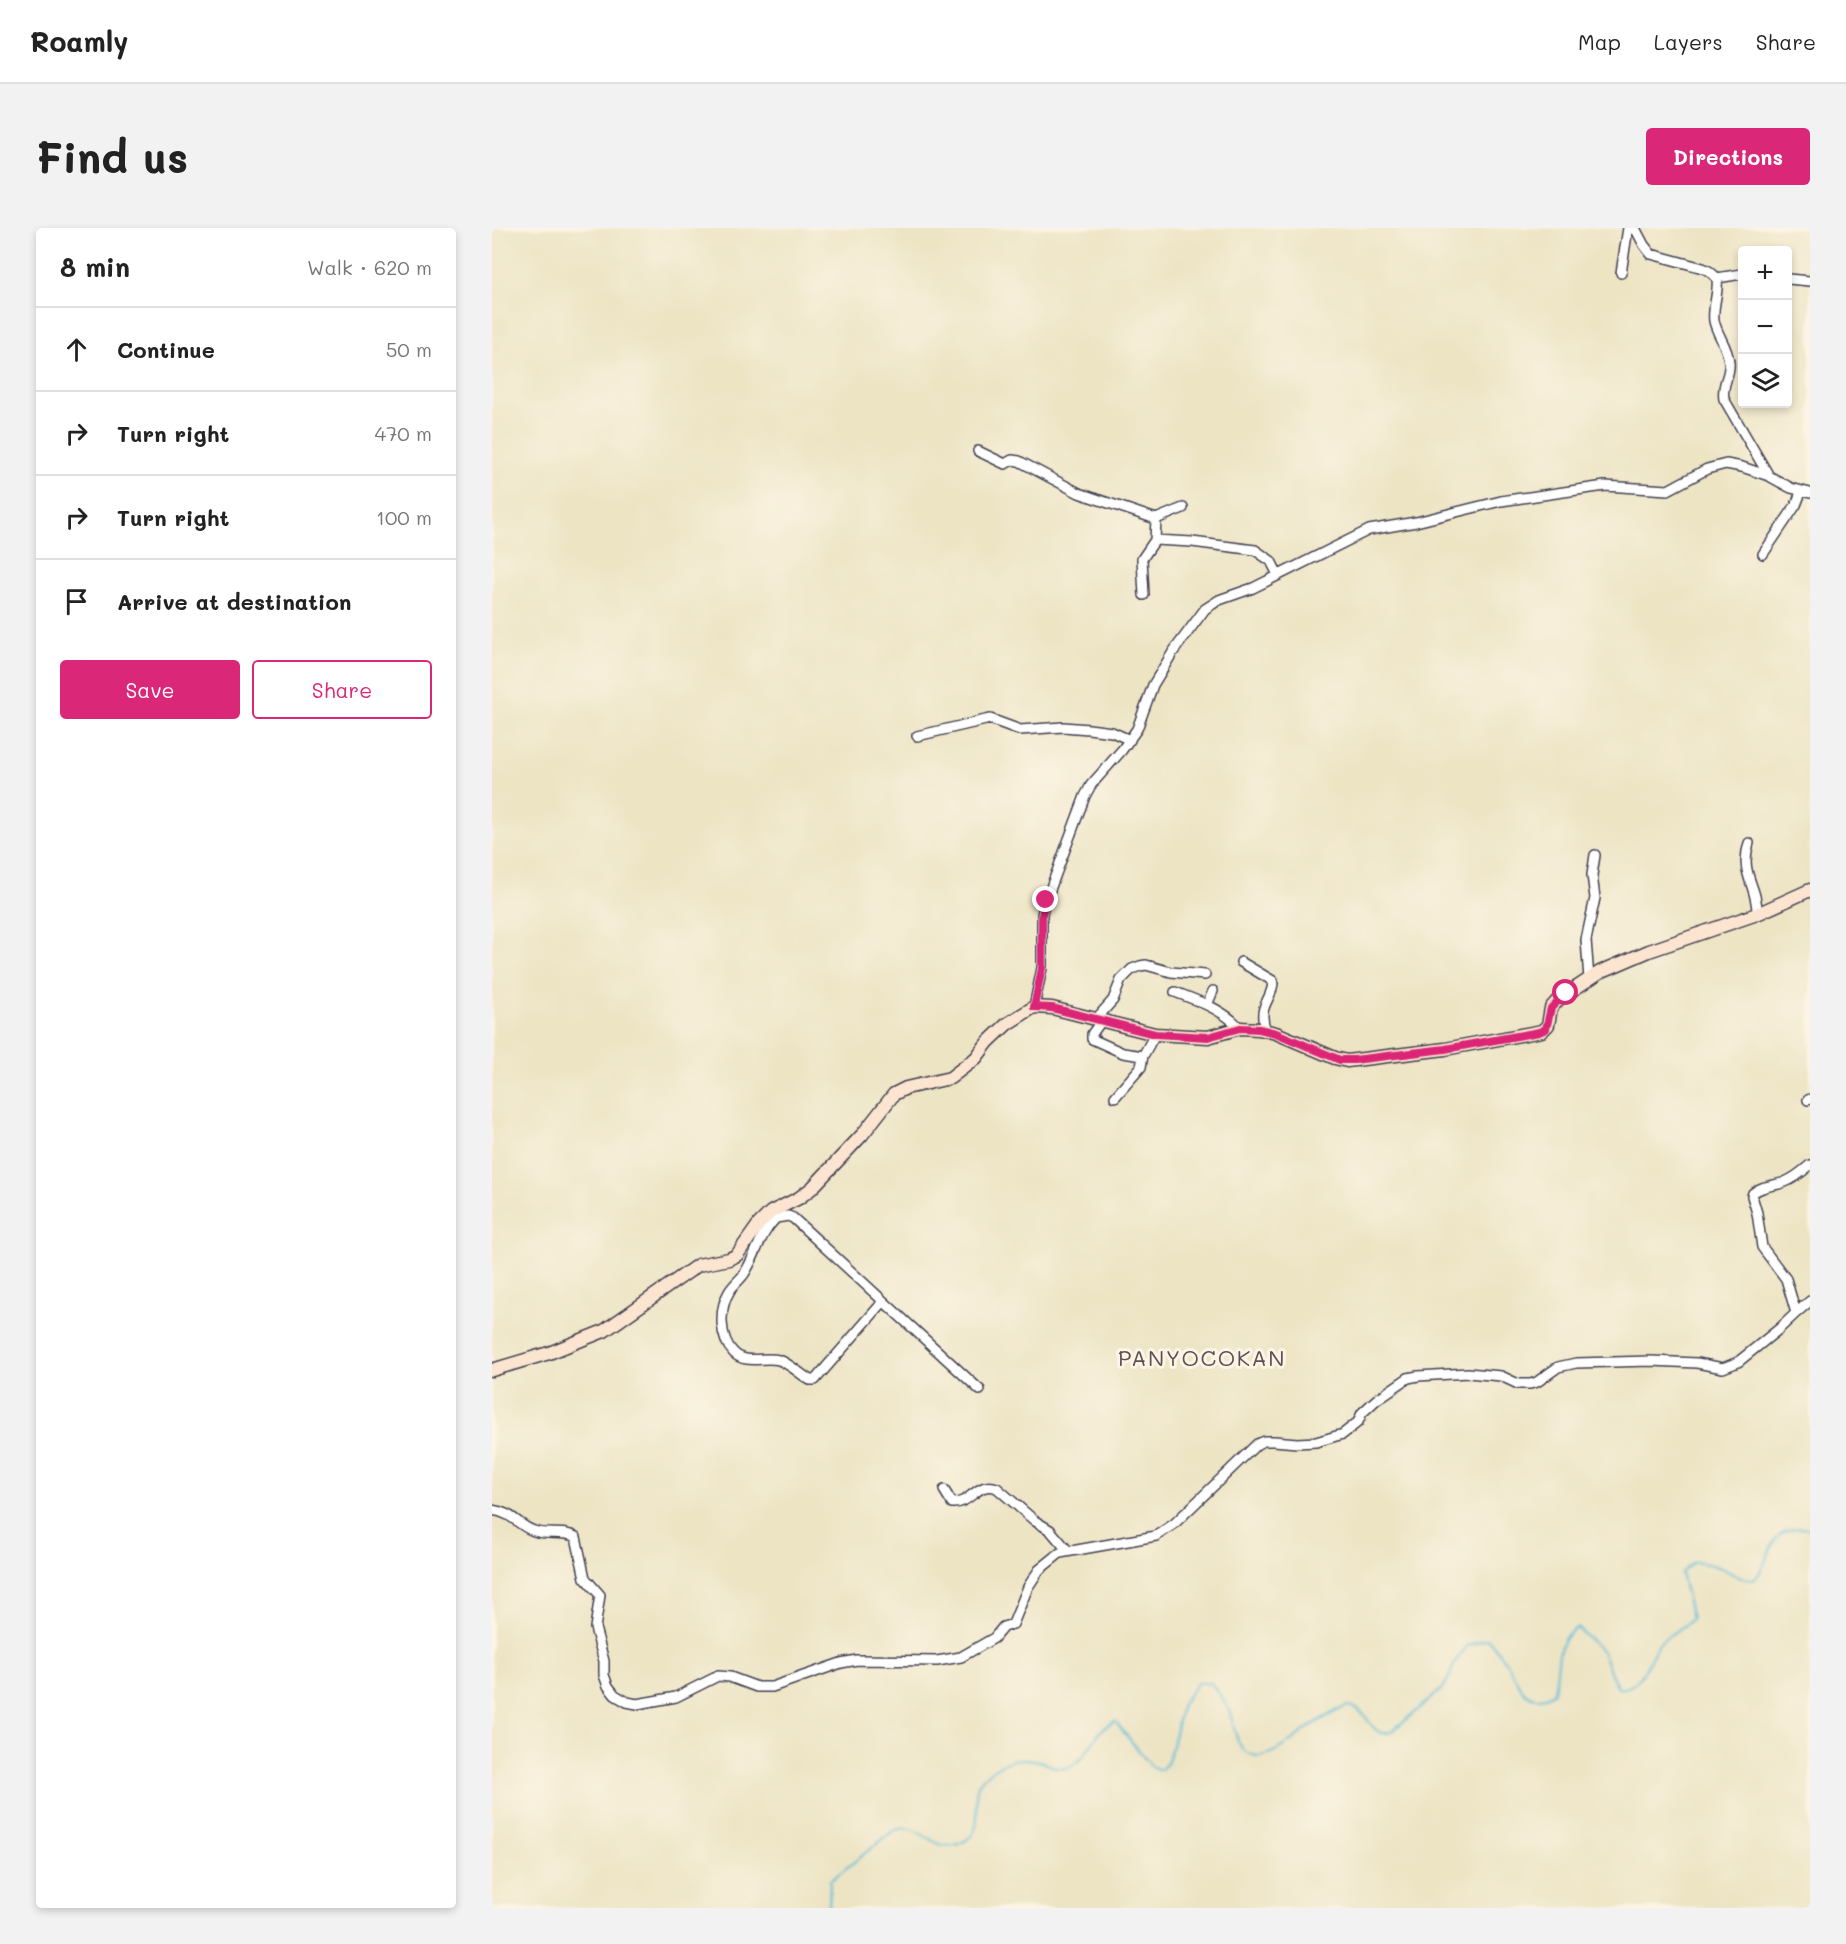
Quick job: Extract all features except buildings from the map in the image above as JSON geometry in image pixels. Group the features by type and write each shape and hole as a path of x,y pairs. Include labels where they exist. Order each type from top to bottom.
{"street":[{"path":"1621,273 1628,228"},
{"path":"1635,228 1652,254 1706,269 1717,278 1738,275"},
{"path":"1717,278 1715,324 1729,360 1729,369 1723,388 1724,399 1768,476"},
{"path":"1792,279 1810,281"},
{"path":"978,451 1005,464 1012,460 1019,461 1079,493 1156,519 1183,508"},
{"path":"1034,1007 1042,968 1044,906 1080,804 1091,785 1137,729 1157,675 1205,609 1219,600 1253,588 1370,530 1416,522 1493,502 1605,486 1668,490 1707,469 1726,465 1742,467 1768,476 1778,483 1806,493 1763,554"},
{"path":"1144,595 1142,559 1155,540 1156,519"},
{"path":"1155,540 1255,550 1271,561 1278,575"},
{"path":"917,736 990,719 1020,730 1063,727 1089,729 1112,732 1130,740"},
{"path":"1749,843 1746,868 1755,894 1756,914"},
{"path":"1589,979 1586,940 1595,898 1592,875 1594,855"},
{"path":"492,1370 549,1353 604,1331 698,1265 729,1259 737,1255 759,1224 812,1188 862,1135 894,1094 906,1088 941,1081 957,1073 976,1058 988,1042 1007,1024 1034,1007 1052,1008 1155,1034 1208,1037 1240,1028 1266,1030 1347,1061 1445,1049 1542,1031 1548,1025 1550,1011 1555,1003 1566,993 1614,964 1756,914 1810,890"},
{"path":"1241,962 1273,981 1262,1010 1266,1030"},
{"path":"1143,1056 1123,1053 1093,1040 1092,1034 1113,1000 1121,980 1132,969 1146,965 1171,972 1205,975"},
{"path":"1175,992 1227,1016 1240,1028"},
{"path":"1207,1005 1213,992"},
{"path":"1115,1097 1141,1067 1143,1056 1155,1034"},
{"path":"1796,1313 1786,1279 1762,1248 1752,1196 1755,1190 1798,1176 1810,1165"},
{"path":"773,1215 793,1218 980,1390"},
{"path":"773,1215 744,1274 729,1291 725,1300 722,1327 734,1353 746,1359 779,1360 810,1380 815,1380 883,1302"},
{"path":"492,1510 515,1518 532,1531 576,1537 585,1578 600,1595 595,1628 604,1661 604,1675 615,1695 627,1702 637,1704 676,1697 718,1676 730,1677 757,1687 772,1687 841,1663 857,1660 937,1661 961,1657 994,1638 1003,1627 1013,1624 1028,1587 1039,1570 1060,1553 1156,1536 1183,1516 1257,1444 1264,1441 1316,1442 1343,1434 1358,1422 1362,1413 1376,1400 1408,1378 1468,1373 1502,1376 1518,1383 1530,1384 1537,1382 1558,1367 1576,1363 1651,1361 1697,1363 1723,1368 1738,1362 1810,1301"},
{"path":"945,1490 952,1503 956,1504 984,1486 990,1485 997,1488 1035,1521 1050,1530 1068,1551"}],"waterway":[{"path":"829,1908 830,1881 893,1831 912,1830 934,1842 951,1846 970,1837 977,1821 978,1785 990,1772 1004,1763 1027,1759 1058,1768 1073,1766 1106,1726 1115,1721 1152,1767 1161,1770 1168,1762 1182,1704 1197,1683 1211,1683 1229,1710 1240,1745 1247,1753 1256,1756 1276,1751 1315,1723 1347,1706 1359,1711 1377,1731 1391,1732 1440,1691 1448,1680 1455,1662 1468,1645 1488,1639 1502,1656 1523,1691 1530,1696 1541,1698 1553,1693 1561,1648 1569,1633 1577,1628 1602,1651 1618,1688 1626,1688 1638,1680 1658,1645 1666,1637 1685,1626 1692,1618 1681,1573 1694,1562 1715,1566 1740,1577 1754,1580 1761,1571 1778,1536 1796,1528 1810,1529"}],"district":[{"name":"PANYOCOKAN","path":"1202,1357"}],"route":[{"path":"1046,900 1042,915 1042,968 1034,1007 1052,1008 1097,1018 1155,1034 1208,1037 1240,1028 1259,1029 1276,1033 1347,1061 1445,1049 1539,1032 1546,1029 1551,1008 1566,993"}]}
